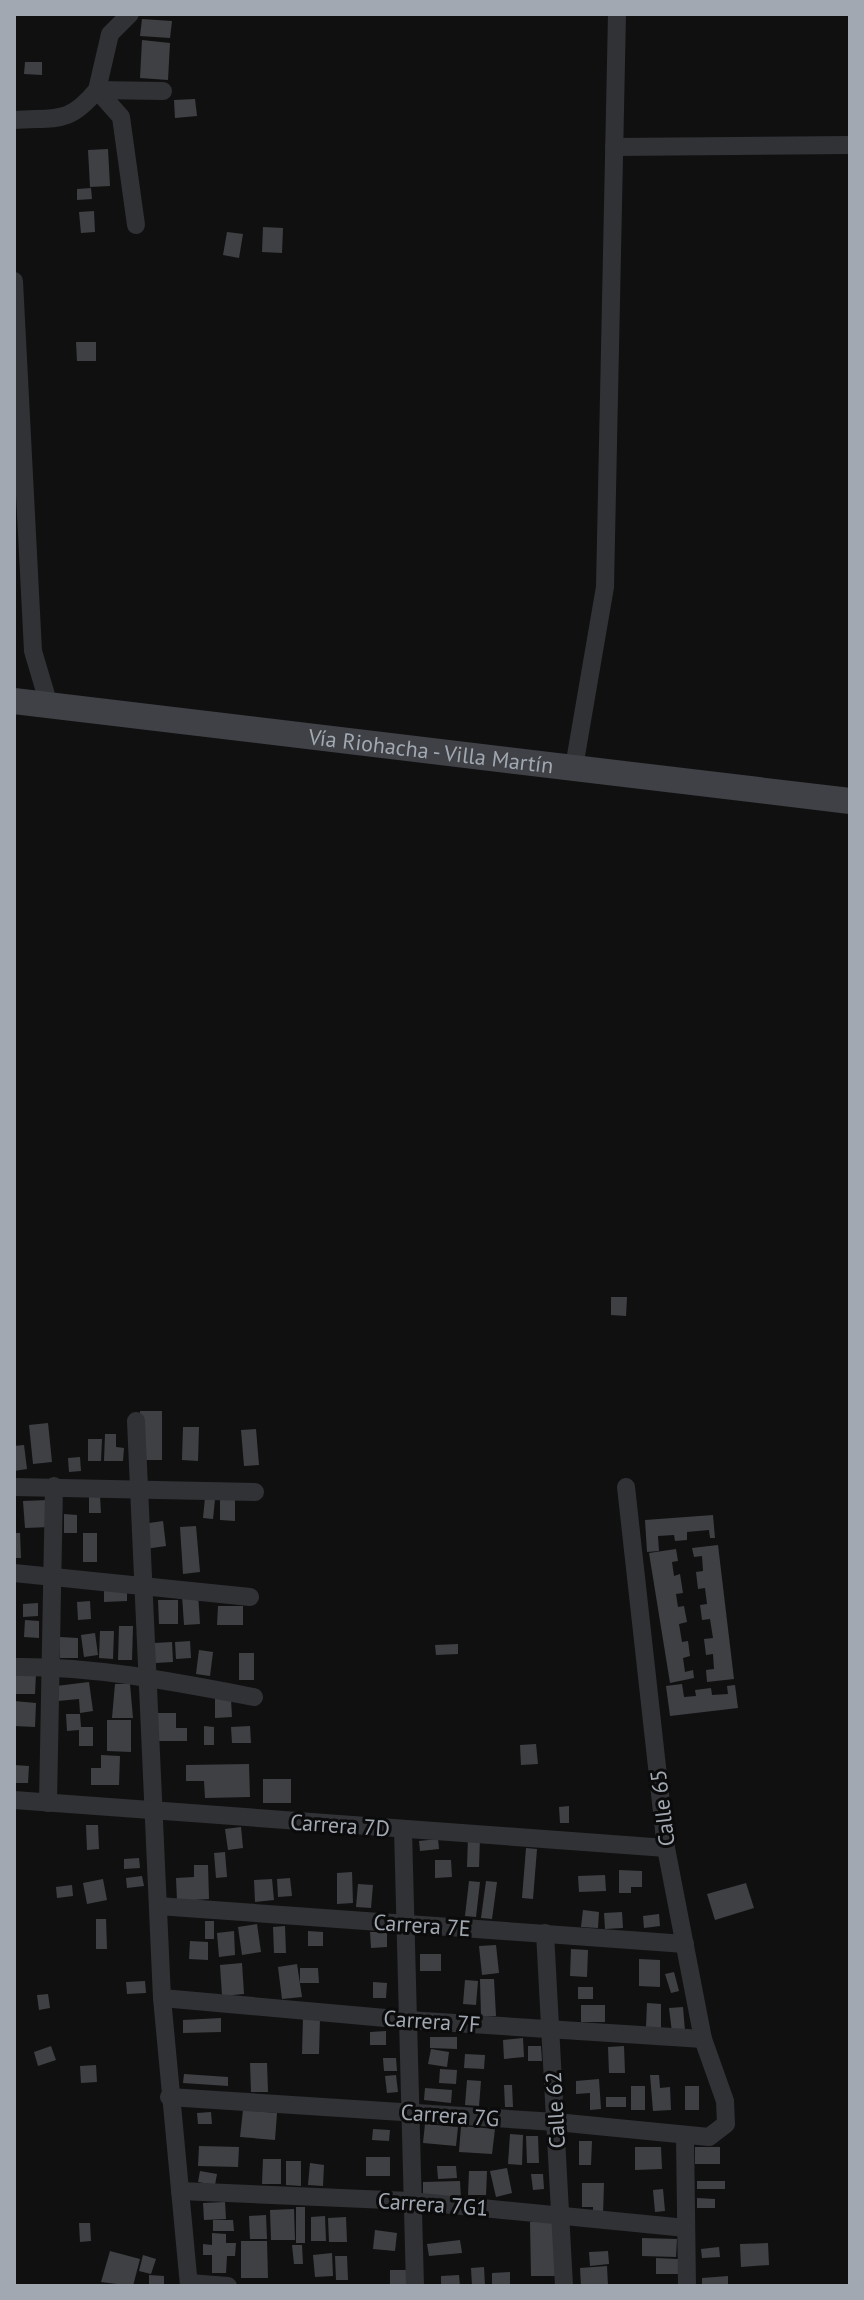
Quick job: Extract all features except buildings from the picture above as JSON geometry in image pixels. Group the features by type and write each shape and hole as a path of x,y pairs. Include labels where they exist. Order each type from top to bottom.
{"main road":[{"name":"Vía Riohacha - Villa Martín","path":"14,701 850,801"}],"street":[{"path":"14,120 70,117 79,112 97,90 110,34 130,14"},
{"path":"574,767 605,587 617,14"},
{"path":"97,90 163,91"},
{"path":"97,90 121,117 136,225"},
{"path":"614,147 850,145"},
{"path":"14,281 33,651 49,705"},
{"path":"136,1421 169,2097 189,2284 228,2286"},
{"path":"48,1803 54,1486"},
{"path":"14,1487 255,1492"},
{"name":"Calle 65","path":"626,1487 666,1848 703,2039 725,2101 726,2124"},
{"path":"14,1573 52,1574 144,1589 250,1597"},
{"path":"14,1667 51,1667 147,1677 254,1697"},
{"name":"Carrera 7D","path":"14,1800 666,1848"},
{"path":"403,1830 415,2286"},
{"name":"Carrera 7E","path":"158,1906 685,1944"},
{"name":"Calle 62","path":"545,1933 564,2286"},
{"name":"Carrera 7F","path":"162,1998 408,2020 703,2039"},
{"name":"Carrera 7G","path":"169,2097 556,2122 685,2136 709,2137 726,2124"},
{"path":"685,2136 687,2286"},
{"name":"Carrera 7G1","path":"180,2191 411,2201 561,2213 686,2228"}]}
